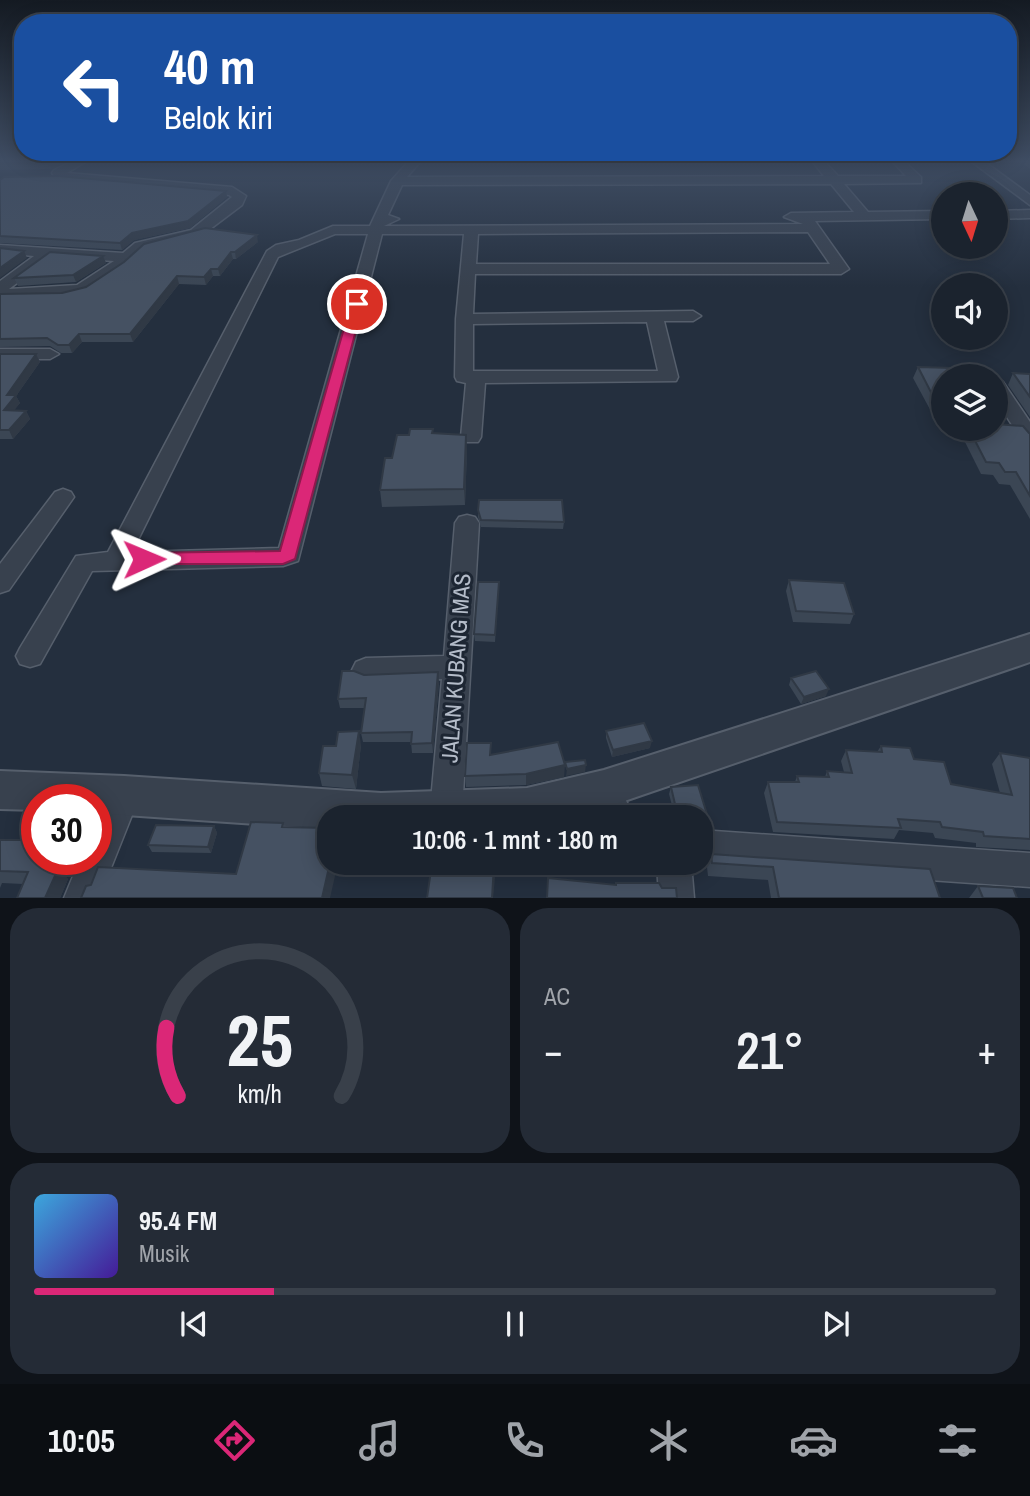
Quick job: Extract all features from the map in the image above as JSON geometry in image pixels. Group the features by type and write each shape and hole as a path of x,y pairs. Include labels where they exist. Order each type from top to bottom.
{"street":[{"path":"0,294 65,293 82,289 95,283 142,245 196,233 234,204"},
{"path":"30,656 82,565 116,560 289,555 378,224 387,204"},
{"path":"854,204 864,216"},
{"path":"1008,215 1030,214"},
{"path":"378,224 471,229 808,222 864,216 931,215"},
{"path":"116,560 272,254 281,248 303,244 333,230 378,224 808,222"},
{"path":"468,269 841,268 808,222"},
{"path":"471,229 463,376 669,377 654,317"},
{"path":"0,249 128,258"},
{"path":"0,288 49,252"},
{"path":"464,319 693,316"},
{"path":"0,354 50,354"},
{"path":"471,437 476,377"},
{"path":"1008,404 1030,437"},
{"path":"0,583 63,497"},
{"name":"JALAN KUBANG MAS","path":"446,805 467,523"},
{"path":"569,805 611,803 1030,648"},
{"path":"366,670 456,667"},
{"path":"0,790 124,795 317,809"},
{"path":"81,898 124,795"},
{"path":"713,848 1030,870"},
{"path":"675,875 677,898"}],"building":[{"path":"0,204 210,204 188,221 132,233 120,243 0,236"},
{"path":"205,228 257,235 235,252 231,252 218,269 211,269 204,277 177,276 130,334 79,334 69,345 58,345 47,338 0,339 0,294 62,293 86,287 124,262 144,244"},
{"path":"0,248 24,251 0,268"},
{"path":"50,252 103,256 73,275 14,278"},
{"path":"0,354 36,354 7,395 16,395 4,410 26,411 9,430 0,430"},
{"path":"918,367 931,367 931,392"},
{"path":"1013,373 1030,374 1030,397"},
{"path":"1008,425 1023,426 1030,433 1030,496 1016,472 1005,472 999,463 986,462 975,441 1008,441"},
{"path":"410,429 433,429 432,433 466,435 464,489 380,490 385,458 392,458 397,435 409,435"},
{"path":"479,500 562,500 564,522 481,520"},
{"path":"789,580 844,583 854,614 796,611"},
{"path":"478,582 499,582 495,635 474,634"},
{"path":"342,671 354,671 364,675 438,672 432,743 411,744 412,732 361,733 366,698 338,699"},
{"path":"816,671 829,689 804,697 791,678"},
{"path":"644,723 652,741 613,750 606,731"},
{"path":"359,731 352,775 319,773 323,746 336,746 338,732"},
{"path":"558,742 565,765 526,774 465,776 467,743 491,743 490,755"},
{"path":"881,746 910,748 914,759 944,762 951,784 1012,795 1000,753 1030,758 1030,839 984,836 983,832 942,827 940,822 898,819 901,828 777,822 768,782 799,782 797,776 829,777 827,771 852,773 846,750 882,752"},
{"path":"585,760 586,765 567,769 565,762"},
{"path":"698,785 704,805 675,805 671,787"},
{"path":"251,822 283,823 282,827 317,828 317,875 327,875 322,898 81,898 95,875 112,875 112,868 236,874"},
{"path":"156,825 214,826 208,847 148,845"},
{"path":"0,840 21,840 21,872 0,871"},
{"path":"713,854 930,869 940,898 779,898 773,867 713,863"},
{"path":"27,875 55,875 45,898 17,898"},
{"path":"430,875 493,875 492,898 427,898"},
{"path":"548,878 616,885 659,883 662,888 676,888 677,898 547,898"},
{"path":"978,886 1013,888 1017,898 983,898"}],"route":[{"path":"144,559 289,555 357,304"}]}
